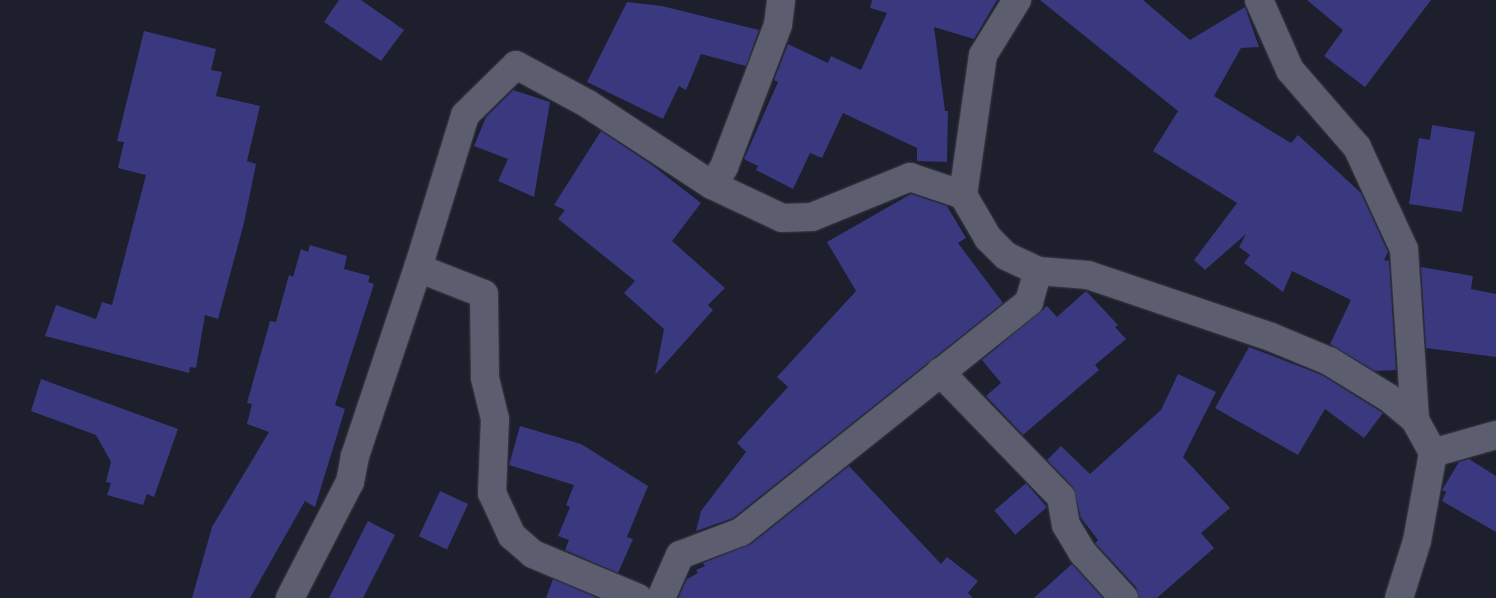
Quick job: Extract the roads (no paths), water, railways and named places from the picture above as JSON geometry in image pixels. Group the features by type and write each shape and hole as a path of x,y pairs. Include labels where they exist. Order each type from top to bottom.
{"street":[{"path":"712,185 724,167 778,25 781,0"},
{"path":"1017,0 983,55 963,195 988,238 1006,256 1038,271 1088,275 1271,337 1329,361 1389,398 1415,420 1433,453 1417,541 1399,598"},
{"path":"1259,0 1290,70 1357,146 1404,249 1415,420"},
{"path":"290,598 350,482 355,456 418,268 465,115 516,65 588,104 712,185 782,218 812,217 910,177 963,195"},
{"path":"418,268 484,294 485,378 495,419 492,493 512,536 534,554 638,598"},
{"path":"661,598 680,555 741,532 1029,302 1038,271"},
{"path":"940,372 1061,497 1066,525 1083,553 1124,598"},
{"path":"1433,453 1496,435"}]}
